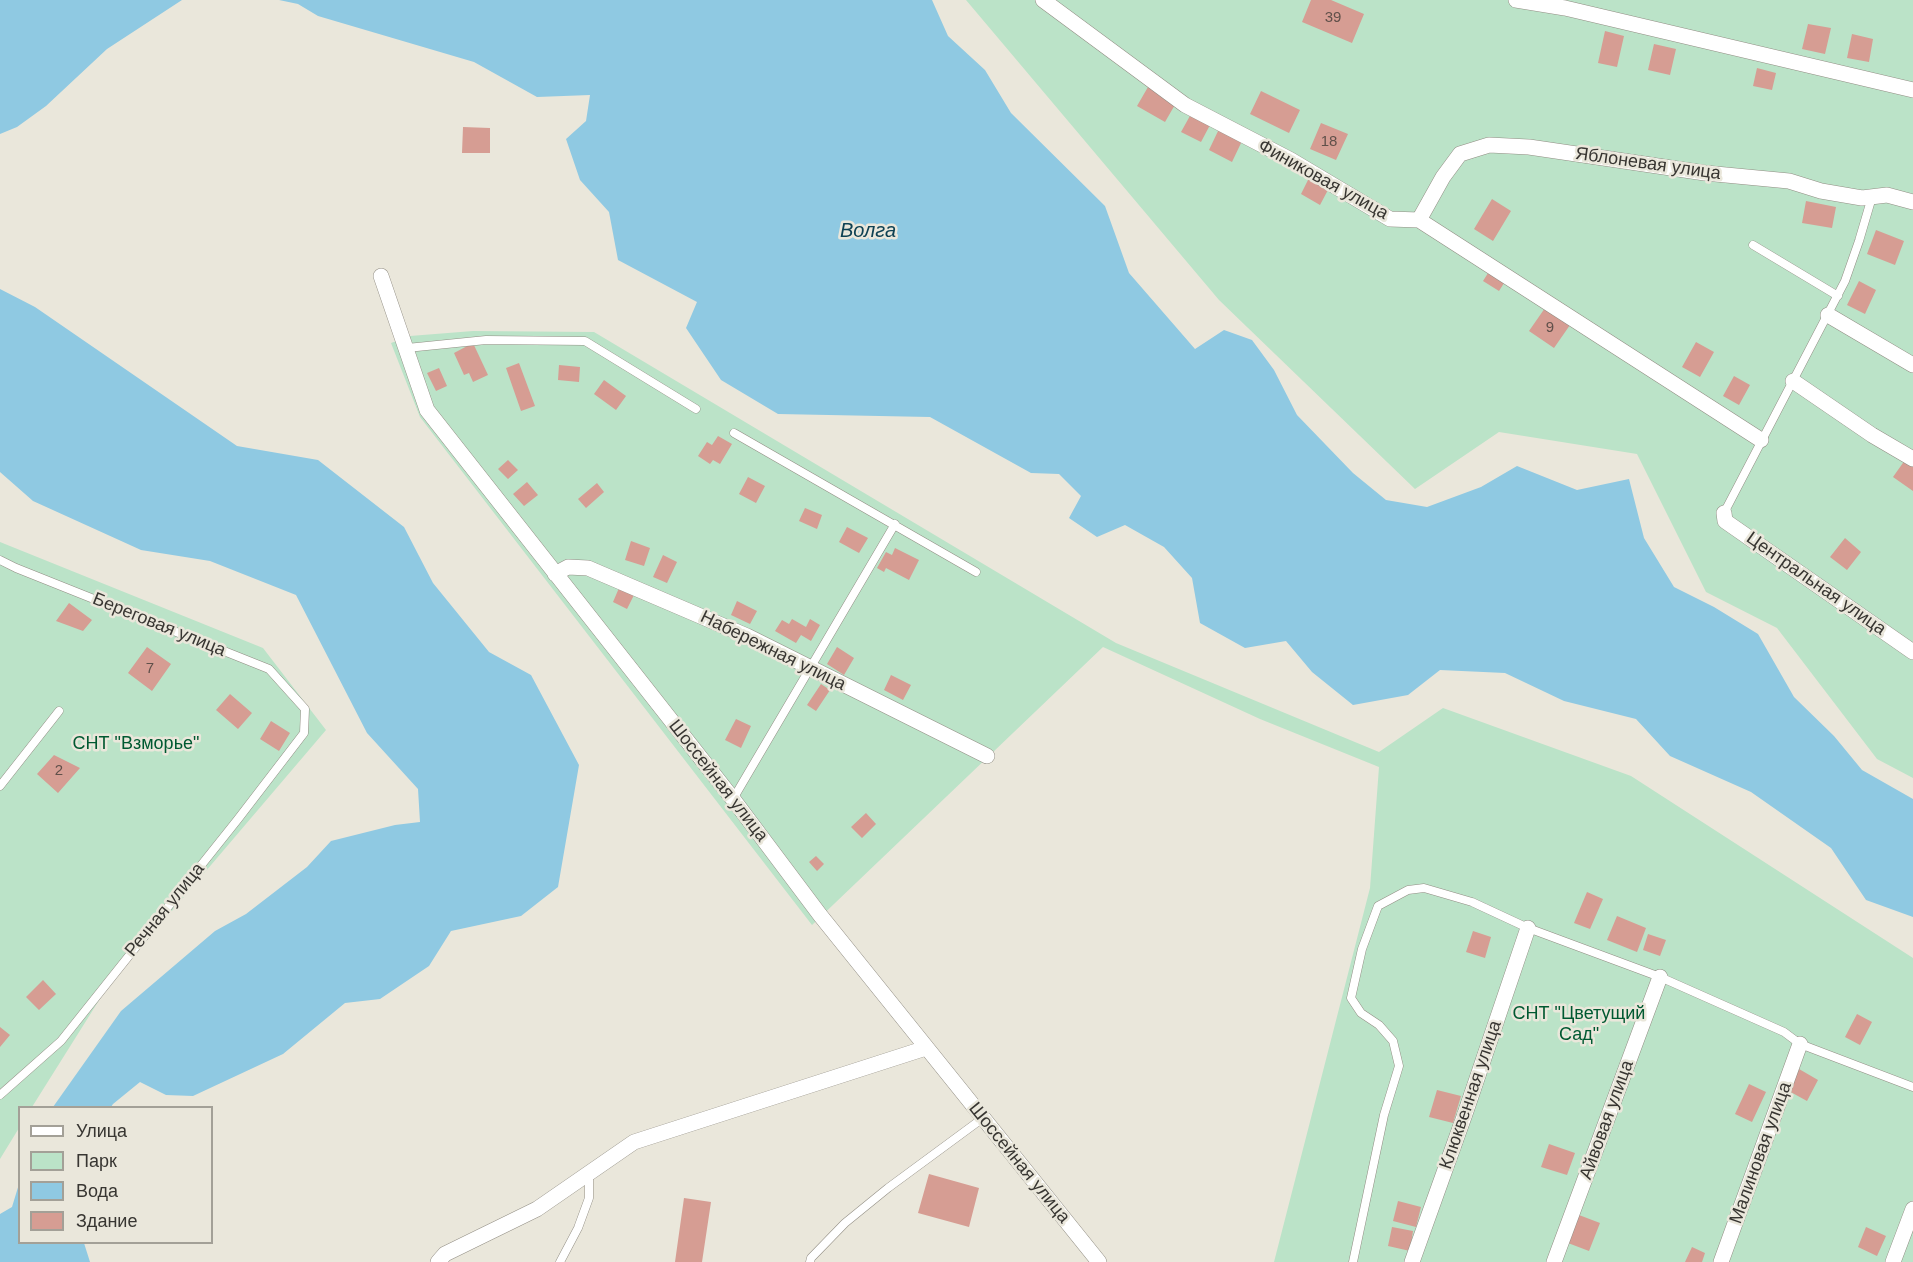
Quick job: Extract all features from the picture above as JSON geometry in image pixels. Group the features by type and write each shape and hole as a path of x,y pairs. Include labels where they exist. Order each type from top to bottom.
{"street":[{"name":"Финиковая улица","path":"1043,0 1185,105 1291,160 1390,219 1419,220 1761,440"},
{"path":"1516,0 1565,8 1913,90"},
{"name":"Яблоневая улица","path":"1419,220 1443,177 1460,154 1489,146 1529,147 1705,173 1789,181 1821,191 1862,198 1887,195 1913,202"},
{"name":"Шоссейная улица","path":"381,276 428,410 733,799 820,915 1099,1262"},
{"path":"1828,315 1913,365"},
{"path":"1793,381 1872,435 1913,459"},
{"name":"Центральная улица","path":"1724,513 1725,521 1913,652"},
{"name":"Набережная улица","path":"555,574 568,567 588,568 747,636 987,756"},
{"name":"Клюквенная улица","path":"1412,1262 1465,1114 1527,928"},
{"name":"Айвовая улица","path":"1554,1262 1660,977"},
{"name":"Малиновая улица","path":"1721,1262 1800,1044"},
{"path":"438,1262 445,1254 537,1209 634,1142 926,1048"},
{"path":"1893,1262 1913,1209"}],"lane":[{"path":"1724,513 1838,296 1859,242 1872,197"},
{"path":"1753,245 1838,296"},
{"path":"407,348 486,340 585,341 696,409"},
{"path":"734,433 976,572"},
{"path":"733,799 895,524"},
{"name":"Береговая улица","path":"0,560 269,669 305,709"},
{"name":"Речная улица","path":"0,1095 61,1041 238,819 304,733 305,709"},
{"path":"0,786 59,711"},
{"path":"1353,1262 1384,1115 1400,1066 1393,1041 1360,1013 1351,998 1362,949 1378,906 1408,890 1424,888 1472,902 1527,928 1660,977 1784,1032 1800,1044 1913,1087"},
{"path":"810,1262 811,1258 845,1223 888,1188 983,1118"},
{"path":"560,1262 578,1228 589,1198 589,1173"}],"green space":[{"path":"966,0 1913,0 1913,778 1877,759 1777,628 1706,592 1637,454 1499,432 1415,489 1219,300"},
{"name":"СНТ \"Цветущий Сад\"","path":"473,331 594,332 1116,643 1379,752 1443,708 1631,776 1913,958 1913,1262 1274,1262 1370,888 1379,767 1260,719 1103,647 812,925 420,417 391,343 410,336"},
{"name":"СНТ \"Взморье\"","path":"0,542 263,648 326,730 108,986 33,1106 18,1106 18,1130 0,1159"}],"water":[{"path":"0,0 182,0 107,49 46,106 17,127 0,134"},
{"name":"Волга","path":"279,0 932,0 948,36 985,70 1011,113 1105,206 1129,273 1195,349 1224,330 1252,340 1274,370 1297,415 1353,473 1386,500 1427,507 1481,487 1517,466 1577,490 1629,479 1644,538 1674,587 1714,607 1758,634 1794,697 1834,736 1862,770 1913,799 1913,917 1866,900 1831,848 1751,792 1670,756 1636,719 1564,701 1505,673 1440,670 1408,695 1353,705 1312,672 1286,641 1245,648 1200,623 1192,578 1164,547 1125,525 1097,537 1069,518 1081,496 1059,474 1031,473 930,417 778,414 721,380 686,328 697,302 618,260 609,212 580,180 566,139 586,121 590,95 537,97 474,62 318,16 298,4"},
{"path":"0,289 35,307 237,446 318,460 404,527 433,583 489,652 531,675 579,765 558,887 521,916 451,931 429,966 380,999 345,1003 283,1054 193,1096 166,1095 140,1082 112,1106 54,1106 121,1011 215,931 246,914 307,867 331,841 395,825 420,822 418,789 367,733 296,595 210,561 141,550 33,501 0,472"},
{"path":"18,1187 18,1244 84,1244 90,1262 0,1262 0,1214 12,1207"}],"building":[{"path":"1311,0 1331,0 1364,14 1352,43 1302,22"},
{"path":"1808,24 1831,28 1825,54 1802,49"},
{"path":"1605,31 1624,36 1617,67 1598,63"},
{"path":"1852,34 1873,39 1869,62 1847,58"},
{"path":"1654,44 1676,49 1670,75 1648,70"},
{"path":"1757,68 1776,73 1772,90 1753,86"},
{"path":"1148,87 1176,103 1165,122 1137,106"},
{"path":"1261,91 1300,110 1289,133 1250,114"},
{"path":"1191,114 1210,125 1201,142 1181,132"},
{"path":"1321,123 1348,134 1336,160 1310,149"},
{"path":"463,127 490,128 490,153 462,153"},
{"path":"1219,129 1242,141 1232,162 1209,150"},
{"path":"1309,178 1329,188 1320,205 1301,194"},
{"path":"1492,199 1511,211 1493,241 1474,229"},
{"path":"1806,201 1836,207 1832,228 1802,223"},
{"path":"1876,230 1904,241 1895,265 1867,254"},
{"path":"1490,270 1506,280 1499,291 1483,281"},
{"path":"1859,281 1876,290 1865,314 1847,305"},
{"path":"1545,308 1570,325 1554,348 1529,331"},
{"path":"1696,342 1714,352 1700,377 1682,367"},
{"path":"473,343 488,375 473,382 469,373 464,375 454,353"},
{"path":"519,363 535,406 521,411 506,368"},
{"path":"559,365 580,367 579,382 558,380"},
{"path":"439,368 447,386 436,391 427,373"},
{"path":"1734,376 1750,385 1739,405 1723,396"},
{"path":"604,380 626,396 616,410 594,394"},
{"path":"718,436 732,444 720,464 713,460 710,464 698,456 707,442 712,445"},
{"path":"508,460 518,470 508,479 498,469"},
{"path":"1905,460 1913,466 1913,491 1893,477"},
{"path":"748,477 765,486 756,503 739,494"},
{"path":"527,482 538,495 524,506 513,494"},
{"path":"597,483 604,492 586,508 578,499"},
{"path":"805,508 822,515 817,529 799,521"},
{"path":"847,527 868,538 859,553 839,542"},
{"path":"1845,538 1861,552 1847,570 1830,557"},
{"path":"631,541 650,548 644,566 625,560"},
{"path":"895,548 919,560 909,580 886,568 884,572 877,568 886,552 892,555"},
{"path":"663,555 677,562 667,583 653,577"},
{"path":"619,588 634,595 627,609 613,602"},
{"path":"737,601 757,611 750,624 731,615"},
{"path":"69,603 92,620 83,631 56,621"},
{"path":"792,619 806,627 810,619 820,625 811,641 801,635 796,643 775,631 782,620 789,624"},
{"path":"147,647 171,664 152,691 128,673"},
{"path":"837,647 854,658 844,675 827,664"},
{"path":"891,675 911,685 903,700 884,690"},
{"path":"821,684 830,690 816,711 807,705"},
{"path":"230,694 252,713 238,729 216,710"},
{"path":"736,719 751,726 741,748 725,740"},
{"path":"271,721 290,733 279,751 260,739"},
{"path":"54,755 80,768 58,793 37,774"},
{"path":"866,813 876,824 862,838 851,827"},
{"path":"816,856 824,864 817,871 809,862"},
{"path":"1587,892 1603,899 1590,929 1574,923"},
{"path":"1617,916 1646,928 1637,952 1607,940"},
{"path":"1473,931 1491,937 1485,958 1466,952"},
{"path":"1648,934 1666,940 1660,956 1643,950"},
{"path":"43,980 56,994 39,1010 26,997"},
{"path":"1857,1014 1872,1022 1860,1045 1845,1037"},
{"path":"0,1027 10,1035 0,1047"},
{"path":"1799,1069 1818,1080 1807,1101 1787,1090"},
{"path":"1749,1084 1766,1092 1752,1122 1735,1114"},
{"path":"1437,1090 1461,1096 1453,1123 1429,1117"},
{"path":"1549,1144 1575,1153 1567,1175 1541,1167"},
{"path":"929,1174 979,1188 969,1227 918,1213"},
{"path":"684,1198 711,1202 702,1262 675,1262"},
{"path":"1398,1201 1421,1207 1416,1227 1393,1221"},
{"path":"1579,1215 1600,1223 1589,1251 1568,1243"},
{"path":"1392,1227 1413,1231 1410,1251 1388,1246"},
{"path":"1866,1227 1886,1236 1877,1256 1858,1247"},
{"path":"1692,1247 1705,1253 1702,1262 1685,1262"}]}
